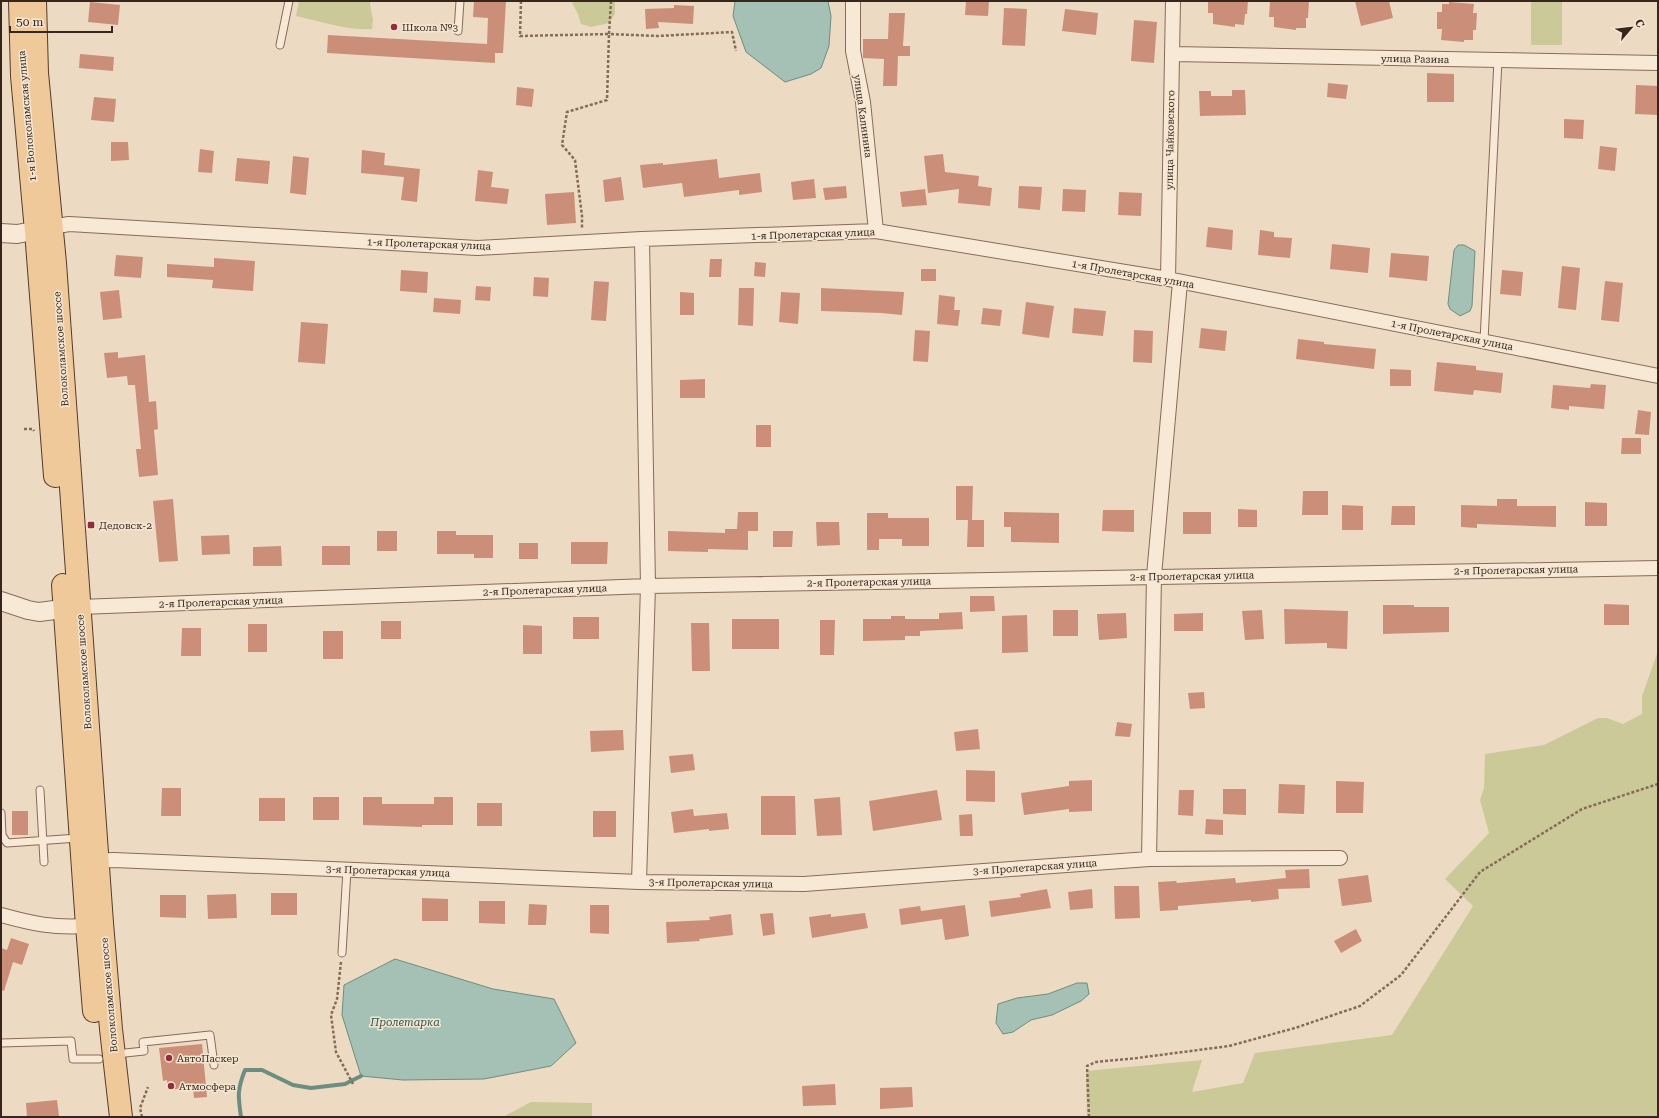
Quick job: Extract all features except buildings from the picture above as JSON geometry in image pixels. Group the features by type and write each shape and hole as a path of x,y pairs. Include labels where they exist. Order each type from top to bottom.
{"main road":[{"name":"1-я Волоколамская улица","path":"20,1 22,76 44,229"},
{"name":"1-я Волоколамская улица","path":"35,1 44,229"},
{"name":"Волоколамское шоссе","path":"44,229 90,862 107,1057 106,1117"},
{"name":"Волоколамское шоссе","path":"72,608 80,838 90,862 87,926 107,1057 121,1117"}],"street":[{"name":"улица Калинина","path":"853,1 853,51 863,102 876,231"},
{"name":"улица Чайковского","path":"1149,859 1154,576 1174,281 1173,1"},
{"name":"улица Разина","path":"1172,54 1658,63"},
{"name":"1-я Пролетарская улица","path":"44,229 69,224 477,248 642,239 876,231 1174,281 1658,376"},
{"path":"1,233 17,234 44,229"},
{"path":"639,882 648,586 642,239"},
{"name":"2-я Пролетарская улица","path":"72,608 648,586 1658,568"},
{"path":"1,601 39,612 72,608"},
{"name":"3-я Пролетарская улица","path":"90,862 114,860 639,882 804,884 1149,859 1340,858"},
{"path":"1,915 38,925 63,927 87,926"}],"lane":[{"path":"280,45 289,1"},
{"path":"458,31 460,1"},
{"path":"1484,341 1498,60"},
{"path":"40,790 44,862"},
{"path":"1,813 2,836 7,843 80,838"},
{"path":"342,953 347,870"},
{"path":"1,1043 71,1042 73,1059 107,1057 144,1051 143,1042 210,1035 214,1065"}],"path":[{"path":"521,1 520,36 609,34 658,36 732,32 736,51"},
{"path":"582,242 582,216 575,160 562,145 567,112 607,100 611,1"},
{"path":"1089,1117 1087,1066 1096,1062 1229,1046 1295,1028 1360,1006 1401,975 1480,872 1582,809 1658,784"},
{"path":"342,953 337,999 331,1015 336,1052 353,1084"},
{"path":"142,1117 140,1108 148,1087"}],"shaded area":[{"path":"299,1 371,1 370,4 373,20 372,29 353,29 296,16"},
{"path":"571,1 615,1 615,14 609,23 591,27 581,24 578,14"},
{"path":"1531,1 1562,1 1562,45 1531,45"},
{"path":"1658,651 1658,1117 1087,1117 1086,1071 1202,1060 1192,1092 1243,1083 1255,1053 1392,1035 1473,906 1445,879 1489,833 1480,800 1484,788 1485,754 1544,745 1598,718 1607,718 1623,724 1642,714 1642,696"},
{"path":"531,1102 592,1103 592,1117 503,1117"}],"water":[{"path":"735,1 828,1 831,16 829,46 821,68 811,74 785,82 746,52 733,16"},
{"path":"1458,245 1464,245 1475,251 1472,306 1470,311 1460,316 1450,309 1448,304 1454,250"},
{"name":"Пролетарка","path":"395,959 493,989 554,999 576,1043 551,1066 484,1079 403,1080 361,1076 342,1015 344,985"},
{"path":"1077,983 1087,983 1089,994 1081,1001 1052,1015 1031,1020 1013,1032 1003,1034 996,1023 998,1004 1017,998 1048,994"}],"waterway":[{"path":"241,1117 239,1093 245,1070 262,1070 293,1085 311,1088 345,1084 361,1076"}],"place":[{"name":"Школа №3","path":"394,27"},
{"name":"Дедовск-2","path":"91,525"},
{"name":"АвтоПаскер","path":"169,1058"},
{"name":"Атмосфера","path":"171,1086"}]}
